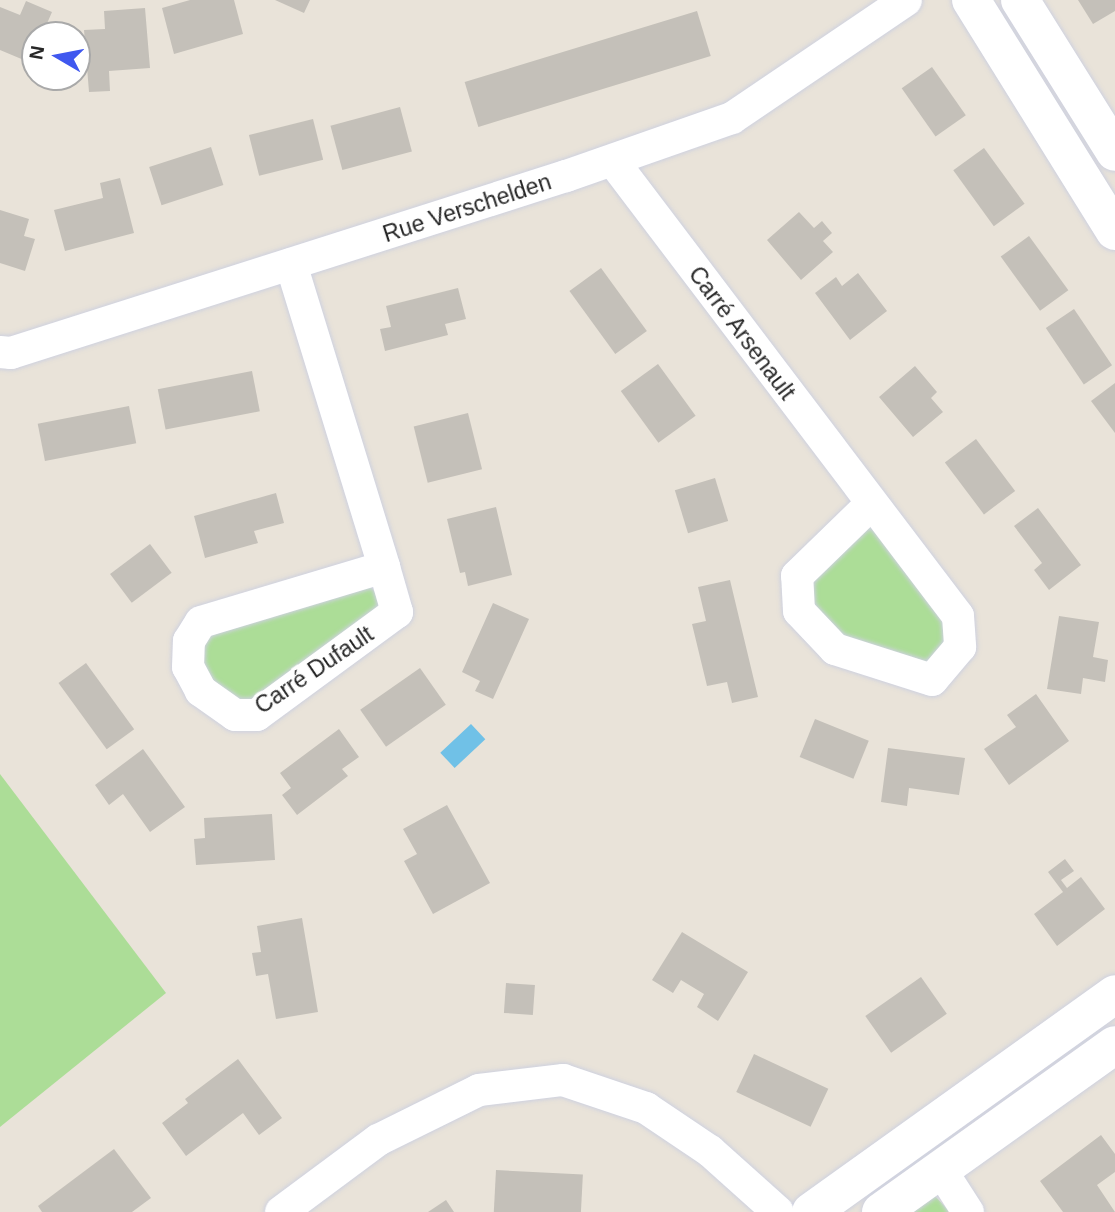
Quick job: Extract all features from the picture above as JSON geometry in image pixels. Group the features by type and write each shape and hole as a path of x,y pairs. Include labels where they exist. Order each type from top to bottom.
{"street":[{"name":"Rue Verschelden","path":"0,352 11,353 291,264 613,161 732,118 906,0"},
{"path":"971,0 1115,231"},
{"path":"1020,0 1115,152"},
{"name":"Carré Arsenault","path":"613,161 958,616 960,647 932,680 835,649 799,611 797,576 871,504"},
{"name":"Carré Dufault","path":"291,264 384,567 397,612 257,715 235,715 201,691 188,667 189,641 201,622 384,567"},
{"path":"811,1212 1115,994"},
{"path":"881,1212 1115,1045"},
{"path":"281,1212 378,1140 479,1090 563,1080 646,1108 710,1151 778,1212"},
{"path":"941,1170 968,1212"}],"green space":[{"path":"871,519 951,621 951,644 932,670 843,642 811,608 813,578"},
{"path":"368,582 378,597 378,612 254,707 209,685 201,663 201,639"},
{"path":"0,774 166,993 0,1127"},
{"path":"935,1196 950,1212 907,1212"}],"water":[{"path":"471,724 485,739 455,768 440,753"}],"building":[{"path":"190,0 234,0 243,34 174,54 162,8"},
{"path":"275,0 310,0 304,13"},
{"path":"1078,0 1115,0 1115,11 1093,24"},
{"path":"26,1 52,12 48,21 21,21 21,59 0,50 0,7 20,15"},
{"path":"145,8 150,68 109,71 110,91 89,92 91,30 105,29 104,11"},
{"path":"697,11 711,56 478,127 465,82"},
{"path":"932,67 966,115 936,137 902,88"},
{"path":"400,107 412,151 342,170 330,126"},
{"path":"313,119 323,160 259,176 249,135"},
{"path":"211,147 223,185 162,205 149,167"},
{"path":"984,148 1025,204 994,226 953,170"},
{"path":"120,178 134,233 65,251 54,210 103,198 100,183"},
{"path":"0,210 29,219 24,236 35,239 25,271 0,263"},
{"path":"799,212 814,228 822,221 832,233 823,241 833,252 801,280 767,240"},
{"path":"1029,236 1068,290 1040,311 1001,257"},
{"path":"601,268 647,331 615,354 569,291"},
{"path":"858,273 887,311 850,340 815,293 836,277 842,286"},
{"path":"458,288 466,319 445,324 448,335 385,351 380,329 391,327 386,306"},
{"path":"1074,309 1112,365 1084,384 1046,328"},
{"path":"658,364 696,416 658,443 621,391"},
{"path":"915,366 937,392 931,398 943,412 913,437 879,397"},
{"path":"252,371 260,411 166,430 158,389"},
{"path":"1115,383 1115,433 1091,401"},
{"path":"129,406 136,443 45,461 38,424"},
{"path":"468,413 482,469 428,483 414,427"},
{"path":"976,439 1015,491 984,514 945,462"},
{"path":"715,478 728,521 688,533 675,490"},
{"path":"276,493 284,523 254,531 258,543 205,558 194,516"},
{"path":"496,507 512,575 468,586 465,572 460,573 447,519"},
{"path":"1038,508 1081,565 1049,590 1034,570 1042,563 1014,526"},
{"path":"150,544 172,573 132,603 110,574"},
{"path":"730,580 758,697 732,703 727,682 707,686 692,624 706,621 698,587"},
{"path":"493,603 529,619 493,699 475,691 480,681 462,672"},
{"path":"1059,616 1099,622 1093,657 1108,660 1105,682 1083,678 1081,694 1047,689"},
{"path":"86,663 134,729 107,749 58,683"},
{"path":"420,668 446,705 386,747 360,710"},
{"path":"1036,694 1069,741 1009,785 984,749 1016,727 1007,715"},
{"path":"815,719 869,741 853,779 800,757"},
{"path":"339,729 359,757 342,769 348,776 297,815 282,795 291,788 280,773"},
{"path":"888,748 965,758 959,795 909,788 907,806 881,802"},
{"path":"143,749 185,807 150,832 123,794 109,805 95,785"},
{"path":"447,805 490,883 433,914 404,861 417,854 403,829"},
{"path":"272,814 275,860 196,865 194,839 205,838 204,818"},
{"path":"1065,859 1074,871 1061,880 1067,888 1081,877 1105,909 1057,946 1034,914 1063,892 1048,872"},
{"path":"302,918 318,1012 276,1019 268,974 256,976 252,953 261,952 257,926"},
{"path":"682,932 748,972 718,1021 697,1007 704,994 681,980 673,993 652,980"},
{"path":"921,977 947,1014 891,1053 865,1016"},
{"path":"506,983 535,985 533,1015 504,1013"},
{"path":"754,1054 828,1089 811,1127 736,1092"},
{"path":"238,1059 282,1118 259,1135 243,1113 186,1156 162,1123 188,1103 185,1099"},
{"path":"1101,1135 1115,1154 1115,1172 1097,1185 1115,1212 1063,1212 1040,1181"},
{"path":"114,1149 151,1198 132,1212 42,1212 38,1206"},
{"path":"496,1170 583,1175 581,1212 494,1212"},
{"path":"446,1200 454,1212 428,1212"}]}
